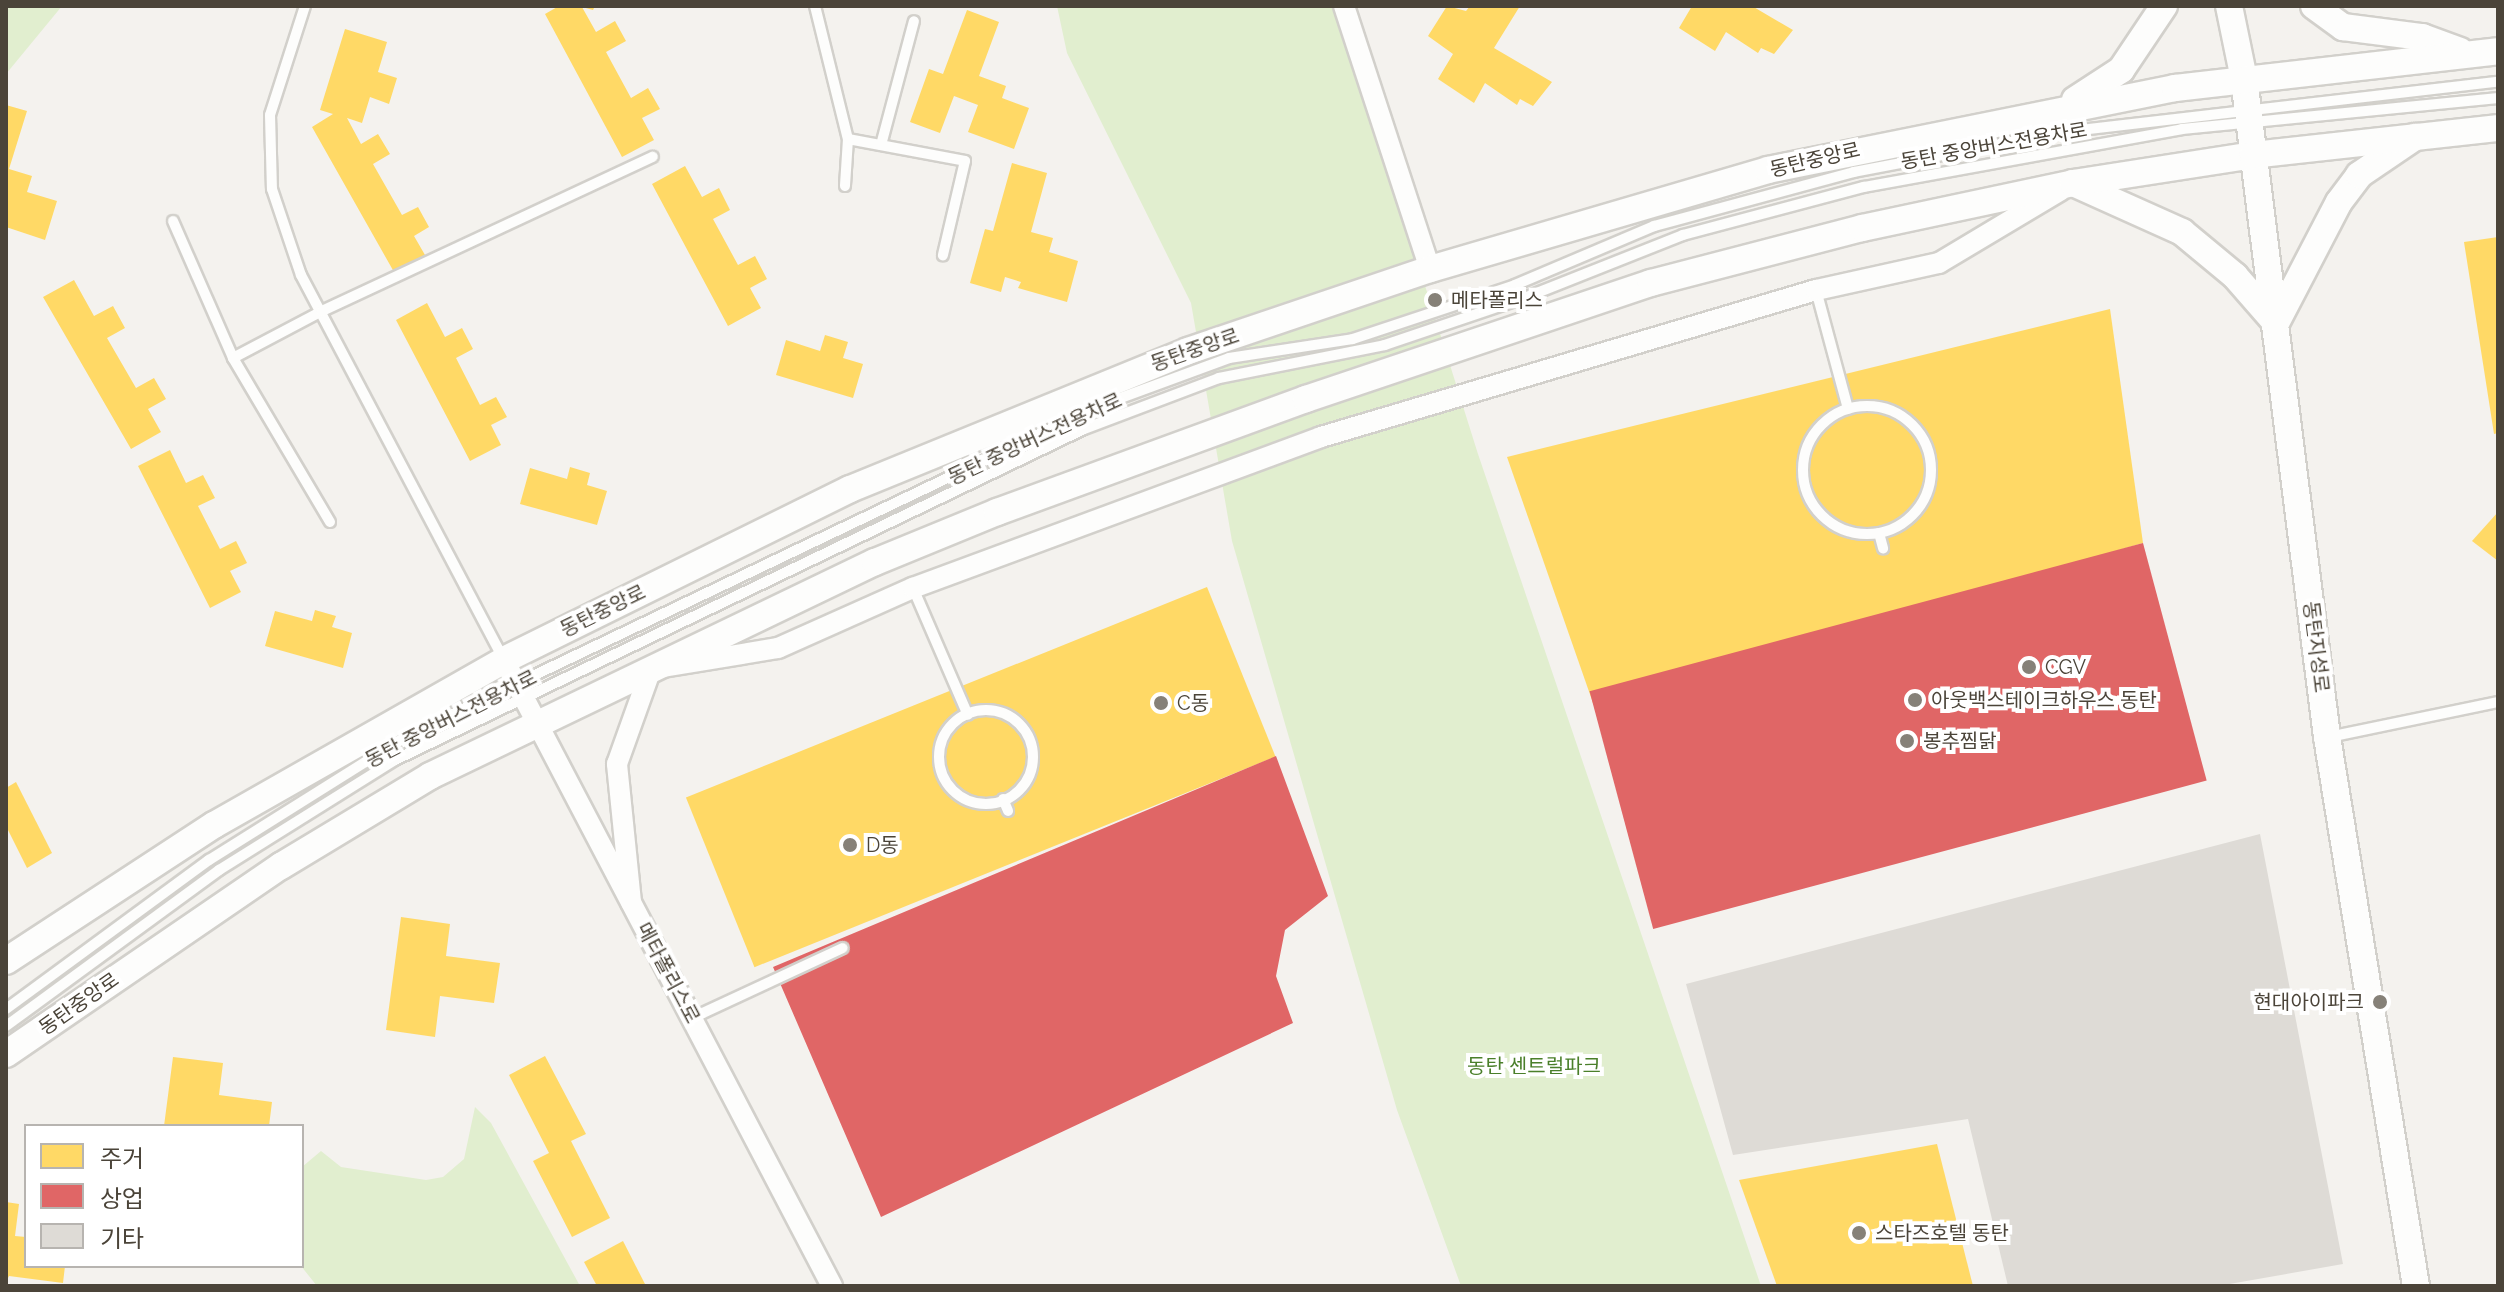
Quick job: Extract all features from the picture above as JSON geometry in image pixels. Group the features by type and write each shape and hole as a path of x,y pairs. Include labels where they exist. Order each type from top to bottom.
{"street":[{"path":"1344,6 1430,269"},
{"path":"2065,107 2121,70 2164,6"},
{"name":"동탄지성로","path":"2229,6 2244,79 2327,737 2416,1286"},
{"path":"2314,6 2343,27 2422,37 2467,54"},
{"name":"동탄중앙로","path":"6,961 214,825 504,660 850,489 992,428 1188,351 1430,269 1768,170 2065,107 2244,79 2498,51"},
{"name":"동탄중앙로","path":"6,1054 281,866 430,776 537,722 937,535 1320,394 1651,283 1862,228 2073,183 2419,133 2498,128"},
{"path":"2073,183 2182,232 2235,276 2276,323 2345,193 2359,175 2419,133"},
{"name":"동탄중앙로","path":"651,669 778,648 913,588 1321,437 1816,290 1939,263 2073,183"},
{"name":"메타폴리스로","path":"504,660 832,1286"},
{"path":"631,902 617,764 651,669"}],"lane":[{"path":"305,6 270,115 272,189 301,275 504,660"},
{"path":"815,6 848,139 845,186"},
{"path":"881,145 914,21"},
{"name":"동탄 중앙버스전용차로","path":"6,1026 281,830 395,760 520,691 1069,419 1229,358 1353,339 1515,285 1654,226 1826,179 2005,140 2248,114 2498,82"},
{"name":"동탄 중앙버스전용차로","path":"6,1009 280,813 407,736 520,691 1084,429 1219,378 1385,345 1732,219 1998,160 2248,114 2498,98"},
{"path":"848,139 965,161 943,255"},
{"path":"233,358 322,311 653,157"},
{"path":"173,221 233,358 330,522"},
{"path":"1816,290 1848,409"},
{"path":"1880,408 1911,418 1930,452 1931,490 1913,521 1879,533 1849,532 1819,514 1802,485 1803,453 1818,426 1848,409 1880,408"},
{"path":"1879,533 1883,548"},
{"path":"913,588 968,715"},
{"path":"2327,737 2498,702"},
{"path":"991,709 1014,716 1030,735 1034,761 1025,783 1003,799 979,805 957,795 941,778 937,755 945,733 968,715 991,709"},
{"path":"1003,799 1008,811"},
{"path":"692,1018 843,948"}],"green space":[{"path":"6,6 62,6 6,74"},
{"name":"동탄 센트럴파크","path":"1057,6 1337,6 1478,454 1761,1286 1461,1286 1397,1110 1232,541 1191,303 1067,53"},
{"path":"475,1107 491,1123 580,1286 317,1286 303,1268 304,1165 321,1151 341,1167 426,1180 443,1177 464,1159"}],"building: 주거":[{"path":"559,6 595,6 593,10 582,7 596,32 615,21 626,41 606,52 631,98 648,88 660,109 642,118 654,140 622,157 545,14"},
{"path":"1447,6 1466,11 1470,6 1520,6 1494,48 1552,82 1533,106 1520,99 1517,105 1485,83 1474,103 1438,79 1453,54 1428,36"},
{"path":"1692,6 1752,6 1793,30 1774,54 1761,48 1758,53 1726,32 1715,51 1679,28"},
{"path":"967,10 999,22 979,76 1006,86 1002,98 1029,108 1014,149 968,132 978,105 954,96 940,133 910,122 929,69 943,74"},
{"path":"345,29 387,42 378,72 397,78 389,104 370,97 362,123 347,118 361,144 378,134 390,154 373,164 402,215 418,207 429,227 414,236 425,255 394,272 312,127 333,114 320,110"},
{"path":"6,105 27,111 9,169 32,176 27,192 57,201 45,240 6,227"},
{"path":"1012,163 1047,173 1031,232 1053,238 1049,252 1078,261 1067,302 1018,288 1021,282 1005,277 1001,292 970,283 985,229 993,231"},
{"path":"685,166 702,197 719,188 730,210 713,219 738,265 755,256 767,279 750,288 761,308 728,326 652,184"},
{"path":"2498,237 2498,433 2494,434 2464,242"},
{"path":"74,280 94,316 113,306 125,328 107,338 136,388 154,378 166,399 148,409 161,432 131,449 43,297"},
{"path":"427,303 445,337 462,328 473,349 456,358 480,405 496,397 507,417 491,425 501,445 470,461 396,320"},
{"path":"2110,309 2143,543 1593,703 1507,457"},
{"path":"825,335 848,342 843,358 863,364 853,398 776,375 786,340 820,351"},
{"path":"170,450 186,483 203,475 215,498 198,506 220,549 236,541 247,563 230,571 241,592 210,608 138,466"},
{"path":"570,467 590,473 587,485 607,491 597,525 520,504 530,468 567,479"},
{"path":"2498,512 2498,561 2472,541"},
{"path":"1207,587 1276,757 754,967 686,798"},
{"path":"315,610 336,616 332,627 352,633 343,668 265,646 275,611 312,621"},
{"path":"16,782 52,853 27,868 6,826 6,788"},
{"path":"401,917 450,924 446,956 500,963 494,1003 440,996 435,1037 386,1030"},
{"path":"545,1056 586,1134 571,1141 610,1218 572,1237 533,1161 549,1153 509,1075"},
{"path":"173,1057 223,1063 219,1095 272,1102 269,1124 164,1124"},
{"name":"스타즈호텔 동탄","path":"1937,1144 1973,1286 1777,1286 1739,1180"},
{"path":"6,1202 19,1204 15,1236 24,1237 24,1268 65,1268 63,1283 9,1276 6,1282"},
{"path":"623,1241 646,1286 597,1286 584,1262"}],"building: 상업":[{"path":"2143,543 2207,781 1653,929 1590,691"},
{"path":"1276,756 1328,896 1285,930 1276,976 1293,1023 881,1217 773,967"}],"building: 기타":[{"path":"2260,834 2343,1264 2218,1286 2008,1286 1968,1119 1733,1155 1686,984"}],"place":[{"name":"메타폴리스","path":"1435,300"},
{"name":"CGV","path":"2029,667"},
{"name":"아웃백스테이크하우스 동탄","path":"1915,700"},
{"name":"C동","path":"1161,703"},
{"name":"봉추찜닭","path":"1907,741"},
{"name":"D동","path":"850,845"},
{"name":"현대아이파크","path":"2380,1002"},
{"name":"스타즈호텔 동탄","path":"1859,1233"}]}
